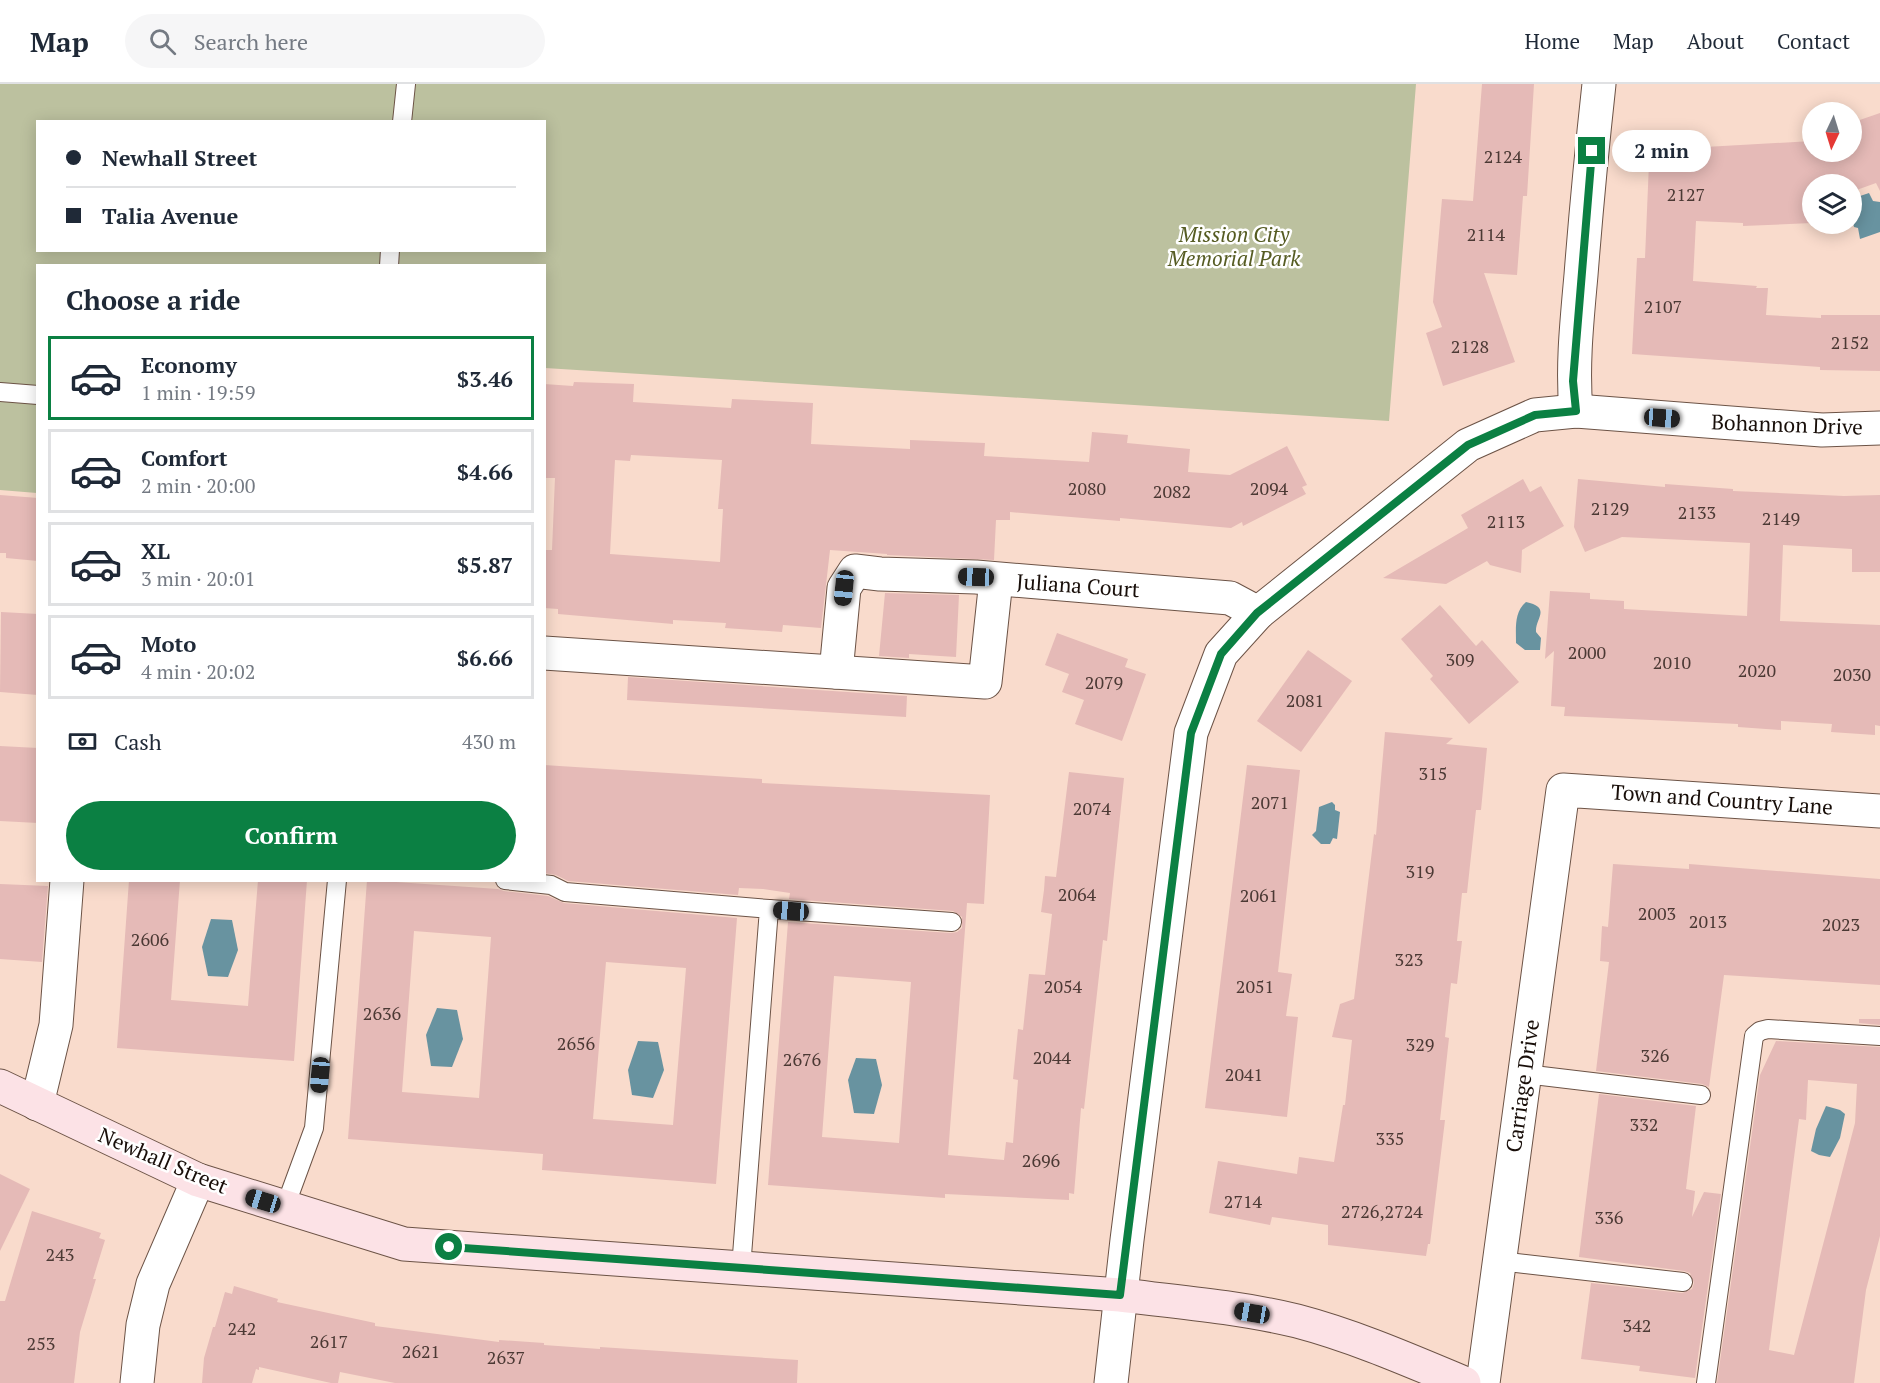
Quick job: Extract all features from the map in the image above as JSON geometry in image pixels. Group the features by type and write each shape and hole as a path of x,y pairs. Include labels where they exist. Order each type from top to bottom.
{"main road":[{"name":"Newhall Street","path":"0,1086 198,1180 404,1244 1120,1295 1208,1305 1296,1321 1382,1349 1464,1383"}],"street":[{"path":"1576,411 1573,381 1589,170 1599,84"},
{"name":"Bohannon Drive","path":"1111,1383 1120,1295 1191,733 1221,654 1257,613 1468,445 1535,415 1576,411 1822,430 1880,428"},
{"name":"Juliana Court","path":"836,672 844,588 855,571 1230,598 1257,613"},
{"path":"546,653 985,682 996,580"},
{"name":"Town and Country Lane","path":"1563,790 1880,811"},
{"name":"Carriage Drive","path":"1483,1383 1563,790"},
{"path":"37,1104 56,1025 68,882"},
{"path":"137,1383 143,1325 153,1284 198,1180"}],"lane":[{"path":"402,120 406,84"},
{"path":"0,392 36,395"},
{"path":"285,1207 314,1128 337,882"},
{"path":"523,882 551,885 565,892 952,922"},
{"path":"741,1268 769,909"},
{"path":"1706,1383 1754,1036 1768,1029 1880,1036"},
{"path":"1525,1074 1701,1095"},
{"path":"1499,1261 1683,1282"}],"green space":[{"name":"Mission City Memorial Park","path":"0,84 1416,84 1389,421 546,368 546,264 36,264 36,493 0,490"}],"water":[{"path":"1869,193 1873,201 1880,202 1880,232 1860,239 1859,234 1862,234 1862,195"},
{"path":"1526,602 1534,604 1540,610 1536,632 1541,638 1540,650 1525,650 1516,643 1518,615"},
{"path":"1332,802 1335,810 1340,812 1337,839 1333,838 1330,844 1321,844 1312,835 1316,831 1319,807"},
{"path":"211,919 232,920 238,950 228,977 208,976 202,947"},
{"path":"437,1008 457,1010 463,1039 452,1067 431,1066 426,1035"},
{"path":"638,1041 658,1042 664,1070 653,1098 632,1095 628,1070"},
{"path":"856,1058 876,1059 882,1085 874,1114 854,1113 848,1080"},
{"path":"1826,1106 1845,1114 1840,1138 1830,1157 1811,1151 1816,1129"}],"building":[{"path":"1482,84 1534,84 1527,196 1523,196 1517,275 1484,273 1515,362 1443,386 1426,333 1442,327 1433,302 1442,199 1473,201"},
{"path":"1880,113 1880,191 1876,183 1862,188 1862,174 1802,174 1802,223 1743,226 1743,223 1696,221 1693,281 1768,288 1766,315 1821,318 1821,315 1880,315 1880,371 1820,370 1820,367 1632,354 1637,258 1645,258 1650,139 1706,142 1705,147 1802,142 1802,162 1862,162 1862,119"},
{"path":"574,382 634,384 633,402 731,408 732,399 813,403 811,444 910,449 910,440 985,443 984,456 1089,462 1092,432 1128,435 1127,443 1190,449 1188,472 1230,475 1287,446 1307,485 1302,487 1306,494 1243,526 1242,522 1231,528 1120,518 1120,521 1010,512 1010,520 996,520 994,560 830,550 821,628 783,625 782,632 725,628 726,623 673,620 673,624 558,614 558,609 546,608 546,550 552,550 555,478 546,478 546,384 573,386","holes":["631,455 722,460 718,509 723,509 720,562 610,554 615,460 630,461"]},
{"path":"1523,479 1530,492 1541,486 1564,526 1522,550 1521,573 1490,565 1487,561 1446,584 1383,578 1468,528 1461,515"},
{"path":"1578,479 1665,487 1665,484 1733,489 1733,491 1844,496 1880,495 1880,572 1852,572 1852,549 1783,545 1780,621 1880,625 1880,726 1875,725 1875,735 1831,732 1832,724 1781,721 1781,730 1738,727 1738,724 1564,716 1565,707 1551,706 1554,651 1545,659 1550,591 1590,593 1590,599 1624,601 1624,609 1747,616 1750,543 1622,537 1585,552 1574,527"},
{"path":"0,495 36,498 36,561 6,558 6,553 0,553"},
{"path":"885,593 959,595 956,657 909,654 909,658 879,656"},
{"path":"1440,605 1476,646 1482,640 1519,682 1469,724 1430,679 1433,676 1401,639"},
{"path":"1,612 36,614 36,695 0,692"},
{"path":"1057,633 1128,659 1125,667 1146,674 1122,741 1075,724 1084,700 1062,692 1069,674 1045,665"},
{"path":"1308,650 1352,681 1301,752 1257,721"},
{"path":"628,677 907,696 906,717 627,700"},
{"path":"1385,732 1453,738 1446,744 1487,748 1481,810 1476,810 1467,893 1462,893 1457,941 1462,941 1457,984 1451,983 1445,1037 1449,1038 1440,1120 1445,1120 1430,1244 1428,1244 1426,1256 1328,1245 1328,1225 1272,1217 1270,1225 1209,1213 1218,1161 1297,1174 1299,1157 1334,1162 1343,1105 1345,1105 1352,1040 1332,1037 1340,1004 1354,999 1374,834 1376,835"},
{"path":"0,746 36,748 36,823 0,821"},
{"path":"546,765 762,779 762,783 990,795 984,904 967,903 948,1155 1004,1160 1006,1142 1013,1143 1018,1080 1013,1079 1018,1029 1023,1030 1029,974 1045,975 1052,914 1041,912 1045,876 1056,877 1069,772 1124,778 1107,941 1103,940 1084,1109 1081,1108 1074,1194 1069,1193 1069,1200 945,1194 945,1198 768,1185 788,922 951,933 962,928 962,917 953,911 789,899 790,893 763,889 739,888 738,895 568,881 546,873","holes":["834,976 911,982 899,1143 822,1137"]},
{"path":"1247,765 1300,770 1278,972 1292,974 1286,1016 1298,1017 1287,1117 1205,1108"},
{"path":"1613,864 1689,869 1689,864 1880,879 1880,985 1724,975 1709,1087 1702,1084 1596,1071 1609,962 1600,961 1602,926 1608,927"},
{"path":"129,882 180,882 171,1000 248,1006 258,882 307,882 294,1061 117,1048"},
{"path":"367,882 498,889 548,896 564,903 737,918 716,1184 542,1170 543,1154 348,1139","holes":["414,931 491,937 479,1098 402,1092","606,962 686,968 673,1125 593,1119"]},
{"path":"0,884 48,886 42,962 0,959"},
{"path":"1859,1019 1880,1019 1880,1025 1859,1023"},
{"path":"1776,1041 1880,1047 1880,1236 1866,1290 1854,1383 1717,1383 1760,1075","holes":["1808,1080 1857,1084 1855,1123 1794,1355 1769,1350 1799,1119 1806,1120"]},
{"path":"1599,1094 1696,1106 1686,1189 1695,1191 1692,1217 1704,1192 1721,1194 1695,1378 1639,1371 1640,1366 1581,1359 1591,1283 1682,1293 1692,1289 1694,1283 1690,1273 1684,1271 1579,1257"},
{"path":"0,1174 30,1189 0,1251"},
{"path":"32,1211 101,1233 99,1238 105,1240 80,1332 74,1383 0,1383 0,1301 5,1301"},
{"path":"234,1286 278,1299 277,1302 375,1323 375,1326 499,1342 499,1340 600,1349 600,1347 798,1360 797,1383 395,1383 340,1372 338,1383 331,1383 259,1367 259,1370 256,1369 252,1383 202,1383 204,1358 213,1327 215,1327 225,1292 232,1294"}],"route":[{"path":"449,1247 1120,1295 1191,733 1221,654 1257,613 1468,445 1535,415 1576,411 1573,381 1592,151"}]}
